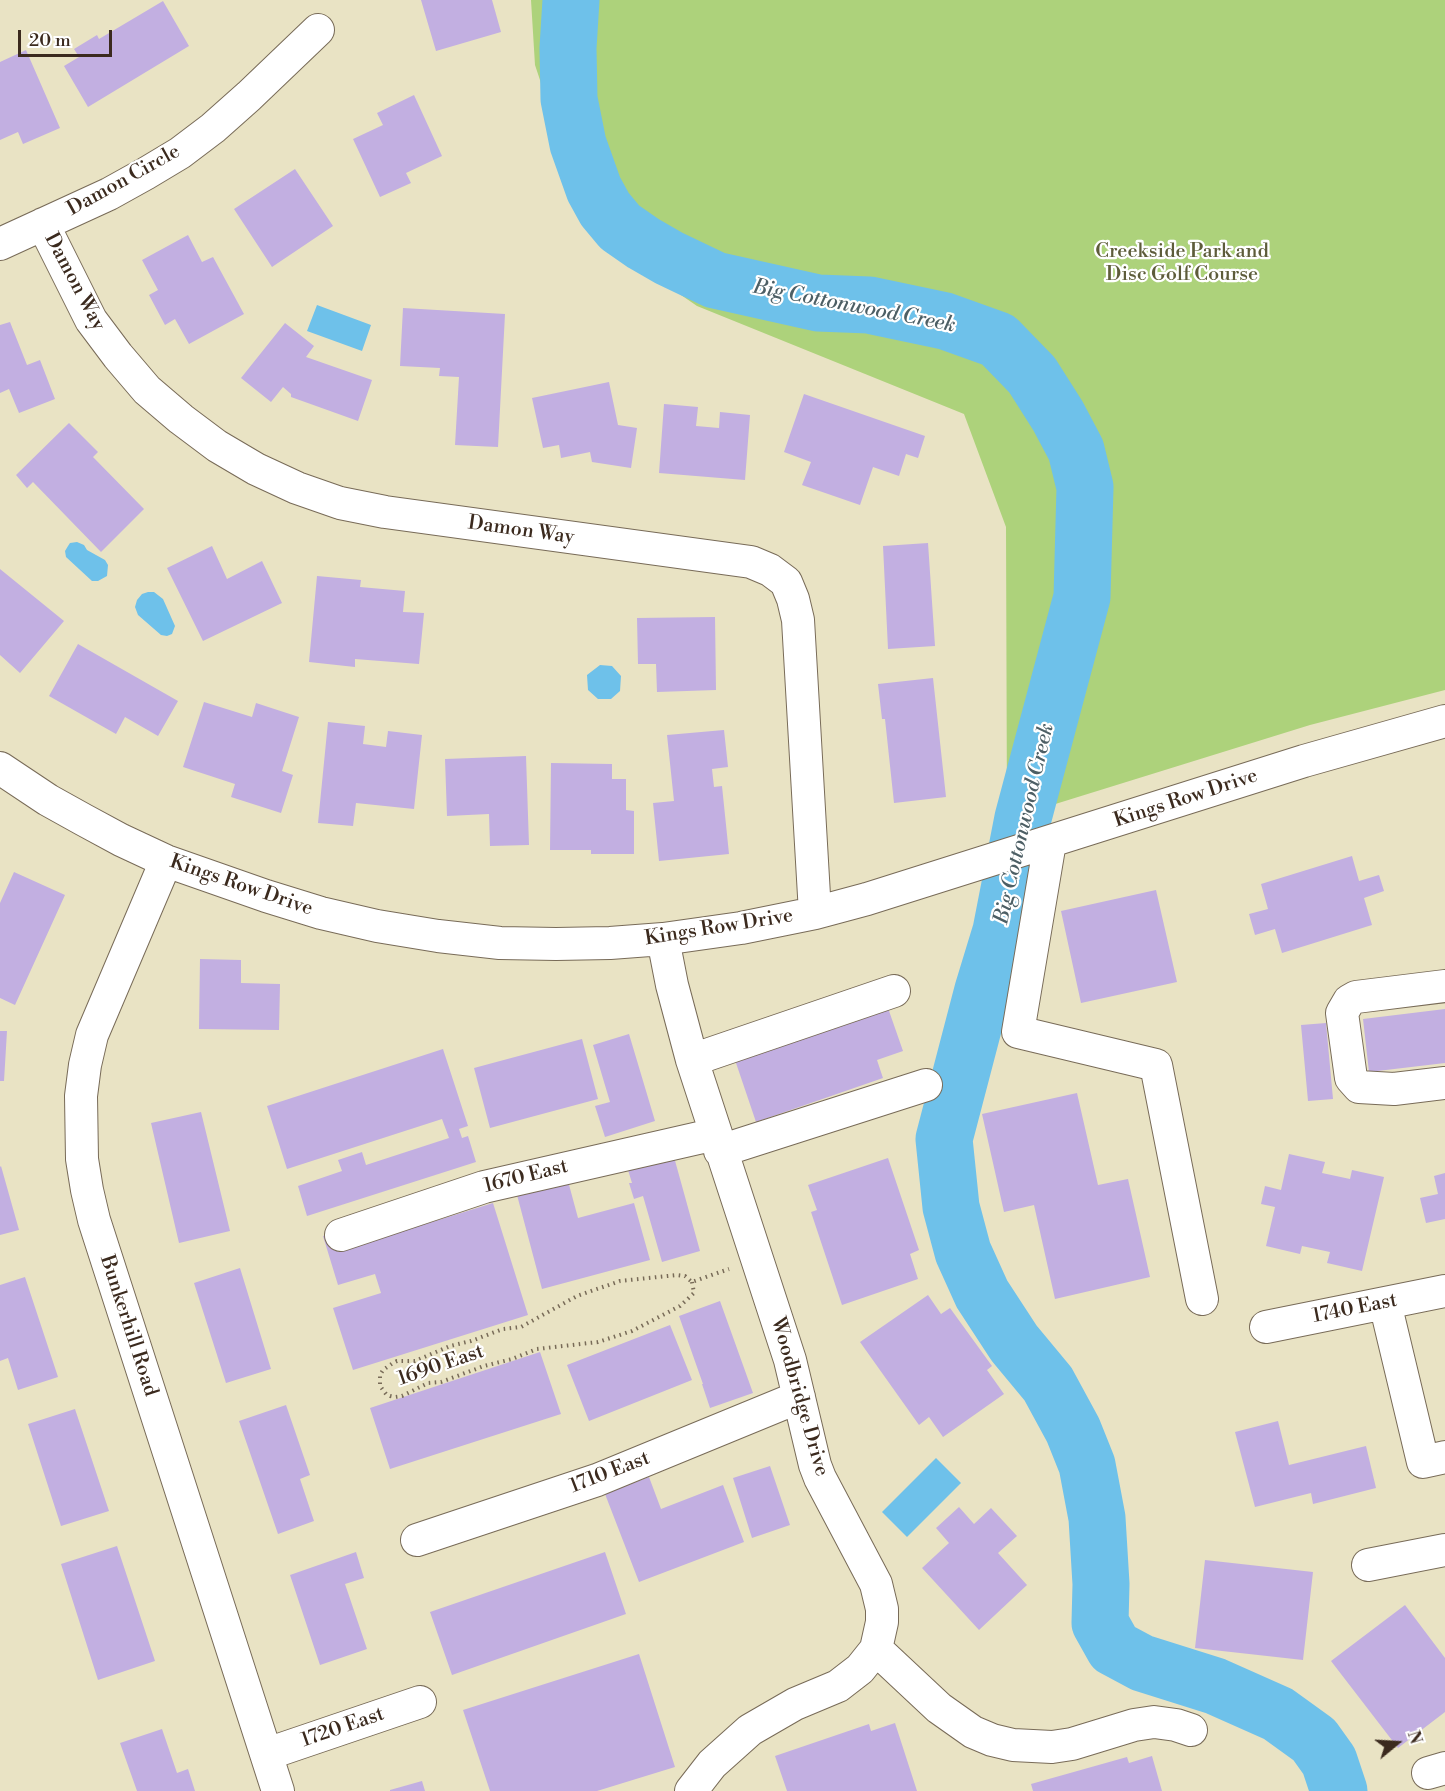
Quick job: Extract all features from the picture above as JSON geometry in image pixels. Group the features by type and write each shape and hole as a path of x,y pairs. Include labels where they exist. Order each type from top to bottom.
{"street":[{"name":"Damon Circle","path":"0,244 109,194 180,153 249,96 318,30"},
{"name":"Damon Way","path":"43,224 91,320 147,390 217,446 256,469 297,488 340,503 385,512 751,562 770,570 786,582 794,599 798,620 815,913"},
{"name":"Kings Row Drive","path":"0,768 48,800 121,840 166,861 321,913 377,926 500,943 610,943 663,939 741,928 815,913 922,883 1304,761 1445,722"},
{"path":"1050,842 1018,1032 1156,1065 1202,1299"},
{"name":"Bunkerhill Road","path":"166,861 92,1035 81,1096 82,1159 94,1220 278,1791"},
{"name":"Woodbridge Drive","path":"663,939 672,985 692,1060 790,1360 815,1465 871,1573 880,1596 882,1622 876,1649"},
{"path":"1445,986 1356,997 1348,1001 1342,1013 1351,1078 1359,1087 1394,1089 1445,1083"},
{"path":"692,1060 894,991"},
{"name":"1670 East","path":"341,1234 484,1187 718,1142 926,1084"},
{"name":"1740 East","path":"1266,1327 1445,1291"},
{"path":"1384,1303 1424,1461 1445,1457"},
{"name":"1710 East","path":"417,1540 597,1479 799,1397"},
{"path":"1368,1565 1445,1550"},
{"path":"691,1791 712,1764 750,1730 795,1704 838,1686 860,1670 876,1649 947,1714 973,1732 993,1740 1013,1745 1052,1747 1072,1744 1134,1725 1154,1722 1191,1730"},
{"name":"1720 East","path":"267,1754 420,1702"}],"path":[{"path":"692,1282 725,1270"},
{"name":"1690 East","path":"677,1275 686,1276 692,1282 694,1293 680,1306 632,1331 598,1341 537,1348 512,1359 484,1366 441,1382 428,1383 402,1396 390,1396 380,1386 382,1370 397,1361 415,1361 450,1346 503,1329 521,1328 577,1296 620,1281 677,1275"}],"green space":[{"name":"Creekside Park and Disc Golf Course","path":"531,0 1445,0 1445,690 1310,725 1007,819 1006,527 964,414 697,306 591,233 535,65"}],"water":[{"path":"317,305 371,325 362,351 307,331"},
{"path":"77,542 105,560 108,565 107,576 98,581 92,581 66,557 65,551 70,543"},
{"path":"154,592 163,599 175,626 172,634 161,635 138,615 135,607 137,600 142,594"},
{"path":"600,665 612,666 621,676 620,691 611,699 598,699 588,690 587,675"},
{"path":"936,1458 961,1483 907,1537 882,1512"}],"building":[{"path":"421,0 492,0 501,32 436,51"},
{"path":"163,1 189,46 88,107 64,66 79,57 74,49 97,35 99,39"},
{"path":"26,50 60,128 23,144 18,132 0,140 0,62"},
{"path":"414,95 442,156 406,173 411,183 380,197 353,139 383,125 377,113"},
{"path":"295,169 333,226 272,267 234,209"},
{"path":"188,235 202,262 213,257 244,314 189,344 175,319 165,325 149,295 158,290 142,260"},
{"path":"403,308 505,314 498,447 455,445 459,377 439,376 440,368 400,366"},
{"path":"10,322 27,365 40,360 55,399 19,413 9,389 0,393 0,325"},
{"path":"285,323 314,346 306,357 372,380 358,421 291,397 291,394 283,387 271,402 241,378"},
{"path":"609,382 618,425 637,428 631,468 592,462 590,452 561,458 559,445 543,448 532,398"},
{"path":"804,394 925,436 918,458 906,454 899,476 873,467 860,505 802,485 811,462 784,452"},
{"path":"664,404 698,407 696,426 719,428 720,412 750,415 745,480 659,473"},
{"path":"69,423 98,452 93,457 144,509 101,552 33,482 27,488 16,475"},
{"path":"928,543 935,646 888,649 883,546"},
{"path":"212,546 227,579 262,561 282,603 203,641 167,568"},
{"path":"0,569 64,621 20,673 0,655"},
{"path":"317,576 361,580 360,587 405,591 403,612 424,613 419,664 355,659 355,667 309,662"},
{"path":"715,617 716,690 657,692 656,664 638,664 637,618"},
{"path":"78,644 178,701 158,736 125,717 116,734 49,696"},
{"path":"933,678 946,797 894,803 885,719 882,719 878,684"},
{"path":"204,702 252,717 256,703 299,717 282,771 293,775 281,813 231,797 235,784 183,767"},
{"path":"328,722 365,726 363,744 386,747 388,731 422,735 414,809 356,803 353,826 318,823"},
{"path":"724,730 728,767 712,769 714,787 722,786 729,854 659,861 653,803 674,801 667,735"},
{"path":"526,756 529,845 490,846 489,814 447,816 445,759"},
{"path":"551,763 612,764 612,779 626,779 626,810 634,811 634,854 591,854 591,850 550,850"},
{"path":"1352,856 1359,881 1379,875 1384,891 1364,898 1372,925 1282,953 1275,929 1255,935 1249,914 1268,909 1261,884"},
{"path":"14,872 65,895 15,1005 0,998 0,903"},
{"path":"1156,890 1177,982 1081,1003 1061,911"},
{"path":"200,959 241,960 241,983 280,984 279,1030 199,1029"},
{"path":"888,1008 903,1051 877,1060 883,1078 756,1122 735,1060"},
{"path":"1445,1009 1445,1063 1369,1072 1363,1019"},
{"path":"1326,1023 1333,1099 1308,1101 1301,1025"},
{"path":"0,1031 7,1031 4,1081 0,1081"},
{"path":"629,1034 655,1121 605,1137 595,1106 610,1102 593,1045"},
{"path":"582,1039 598,1099 490,1128 474,1068"},
{"path":"443,1049 468,1126 459,1129 462,1138 468,1136 476,1162 307,1216 298,1186 342,1171 338,1160 362,1152 366,1165 449,1138 442,1119 287,1169 267,1106"},
{"path":"1077,1093 1098,1185 1128,1179 1150,1277 1055,1299 1034,1205 1004,1212 982,1114"},
{"path":"201,1112 230,1231 179,1243 151,1123"},
{"path":"1289,1154 1325,1162 1322,1173 1350,1179 1352,1170 1384,1177 1362,1271 1327,1263 1330,1252 1302,1246 1300,1254 1266,1246 1275,1207 1261,1204 1265,1186 1281,1190"},
{"path":"674,1157 700,1251 662,1262 643,1196 634,1199 628,1170"},
{"path":"888,1158 919,1250 910,1254 918,1279 842,1305 811,1212 817,1210 808,1185"},
{"path":"0,1167 19,1230 0,1235"},
{"path":"1445,1173 1445,1219 1426,1223 1420,1198 1438,1194 1434,1176"},
{"path":"568,1181 578,1218 634,1203 650,1260 542,1289 517,1195"},
{"path":"493,1203 528,1315 353,1370 333,1308 381,1293 375,1274 338,1285 323,1236 337,1232 342,1250"},
{"path":"240,1268 271,1369 226,1383 194,1283"},
{"path":"25,1277 58,1377 18,1390 8,1358 0,1361 0,1285"},
{"path":"928,1295 941,1314 950,1308 992,1366 987,1370 1004,1394 943,1437 929,1417 919,1425 860,1342"},
{"path":"720,1301 753,1393 710,1408 679,1316"},
{"path":"670,1325 692,1380 589,1421 567,1365"},
{"path":"540,1352 561,1414 390,1469 370,1408"},
{"path":"286,1405 310,1475 300,1479 314,1521 278,1534 239,1421"},
{"path":"75,1409 109,1511 61,1526 28,1424"},
{"path":"1278,1421 1289,1465 1366,1446 1376,1488 1313,1504 1311,1493 1255,1507 1235,1432"},
{"path":"770,1466 790,1525 752,1538 733,1478"},
{"path":"649,1477 661,1509 723,1485 744,1542 639,1582 605,1494"},
{"path":"959,1507 974,1524 991,1508 1017,1536 998,1553 1027,1585 979,1630 922,1568 949,1543 936,1528"},
{"path":"117,1546 155,1661 98,1680 61,1564"},
{"path":"356,1552 364,1578 345,1584 367,1649 320,1665 290,1575"},
{"path":"605,1552 626,1614 452,1675 430,1612"},
{"path":"1205,1560 1313,1572 1303,1660 1195,1648"},
{"path":"1405,1605 1445,1658 1445,1712 1398,1748 1331,1661"},
{"path":"639,1654 675,1767 597,1791 490,1791 463,1710"},
{"path":"895,1723 917,1791 787,1791 775,1756 869,1724 871,1731"},
{"path":"162,1729 177,1773 188,1769 195,1791 137,1791 120,1743"},
{"path":"1152,1756 1162,1791 1033,1791 1031,1784 1127,1757 1129,1763"},
{"path":"422,1781 425,1791 390,1791 390,1790"}],"waterway":[{"name":"Big Cottonwood Creek","path":"571,0 568,48 569,99 578,144 594,189 605,209 620,227 669,258 715,280 818,303 869,305 945,321 998,340 1032,375 1076,450 1085,487 1082,597 1023,818 1001,931 944,1139 951,1207 963,1252 982,1294 1014,1343 1048,1384 1073,1430 1087,1465 1097,1518 1101,1584 1100,1623 1114,1648 1142,1663 1215,1686 1278,1714 1314,1740 1329,1761 1339,1791"}]}
